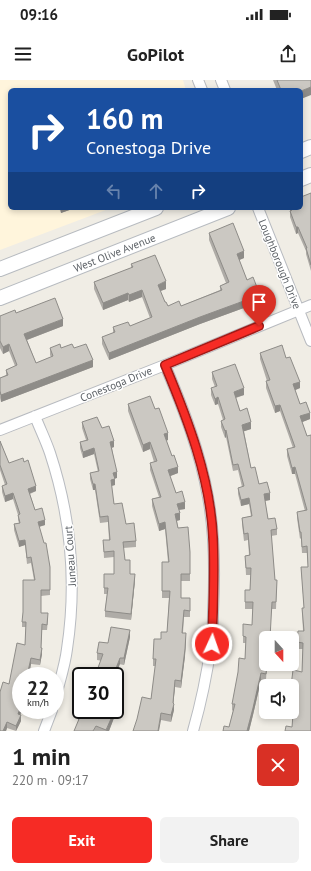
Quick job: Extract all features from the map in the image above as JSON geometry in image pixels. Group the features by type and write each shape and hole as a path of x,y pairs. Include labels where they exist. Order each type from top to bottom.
{"main road":[{"path":"0,269 151,210"},
{"name":"West Olive Avenue","path":"0,298 223,210"}],"street":[{"name":"Loughborough Drive","path":"259,210 311,342"},
{"name":"Conestoga Drive","path":"0,430 165,365 311,305"},
{"path":"165,365 185,414 196,449 208,497 213,536 214,589 212,644 202,697 193,731"},
{"name":"Juneau Court","path":"35,416 50,452 60,487 67,518 72,562 71,613 67,650 63,667"},
{"path":"44,731 49,719"}],"shaded area":[{"path":"0,80 183,80 185,88 8,88 8,210 106,210 0,250"}],"building":[{"path":"277,80 311,80 311,87 303,90 303,88 280,88"},
{"path":"311,193 311,265 307,248 298,227 296,227 290,211 303,210 303,196"},
{"path":"233,223 244,251 237,254 247,280 253,277 260,295 109,353 102,337 115,332 113,327 128,322 130,326 152,317 142,290 129,295 128,293 103,303 94,282 133,267 131,264 155,255 166,281 158,285 168,306 179,301 181,306 222,290 220,286 229,282 209,233"},
{"path":"55,298 63,319 24,334 36,363 53,356 50,348 60,344 61,348 72,344 74,348 86,344 93,360 1,395 0,378 8,375 6,370 17,365 9,344 3,347 0,341 0,316 15,310 16,313"},
{"path":"282,345 286,358 290,357 300,382 293,384 300,404 306,402 310,413 300,416 307,436 311,435 311,731 285,731 286,726 292,727 293,719 299,719 299,679 292,679 293,671 302,672 303,643 299,642 299,631 304,631 301,567 308,567 307,546 302,547 297,512 307,510 295,467 292,468 287,449 295,447 280,405 275,406 266,381 270,380 260,353"},
{"path":"235,364 244,388 234,392 240,411 247,408 251,422 242,425 251,468 255,467 259,484 267,482 270,493 264,494 268,519 275,518 277,529 271,530 275,580 277,580 276,602 272,602 270,631 259,631 259,671 266,671 266,674 261,673 259,679 247,731 223,731 224,726 229,727 235,704 232,704 239,658 245,659 246,637 243,636 243,624 252,625 253,602 245,602 245,590 250,590 251,568 246,568 245,556 250,555 248,533 244,534 242,518 252,516 249,498 241,500 238,488 244,486 238,464 233,465 226,430 225,431 221,421 225,419 218,397 215,399 211,388 217,386 212,372"},
{"path":"150,396 155,409 159,408 168,433 164,434 172,456 174,455 178,467 168,470 176,493 182,491 185,502 177,504 180,513 175,514 178,528 188,527 190,574 181,574 181,598 190,598 190,611 184,610 182,633 186,633 185,649 181,681 175,680 174,704 171,715 161,713 158,731 133,731 142,697 151,699 156,659 153,659 154,639 161,639 161,632 167,632 170,591 162,591 162,562 169,562 165,522 159,524 152,499 161,497 150,463 157,461 150,442 143,445 128,404"},
{"path":"97,417 102,428 109,426 114,441 110,442 117,472 113,473 115,479 111,480 114,504 122,503 126,524 134,523 136,541 123,542 125,560 130,560 130,574 135,574 131,614 105,611 108,588 104,588 104,574 114,574 114,551 104,552 103,540 110,540 108,516 100,517 95,484 93,484 90,473 99,471 94,448 83,452 80,442 88,440 82,422"},
{"path":"0,441 9,463 23,458 24,462 28,460 36,486 28,489 35,510 42,508 45,520 38,522 44,543 46,543 50,567 50,590 41,590 41,613 48,613 47,625 42,624 42,648 40,660 31,658 29,667 12,667 17,643 25,645 26,622 22,622 23,580 35,580 31,557 27,558 25,540 19,541 14,524 20,523 18,515 20,514 13,493 5,496 2,486 7,484 0,465"},
{"path":"111,627 130,630 124,658 120,658 116,667 98,667 103,654 97,653 99,642 108,643"},
{"path":"12,669 12,719 19,719 16,726 7,722 3,731 0,731 0,692 3,682 9,684"},
{"path":"79,719 111,719 106,730 96,726 93,731 74,731"}],"route":[{"path":"212,644 214,589 213,536 208,497 196,449 185,414 165,365 259,326"}]}
